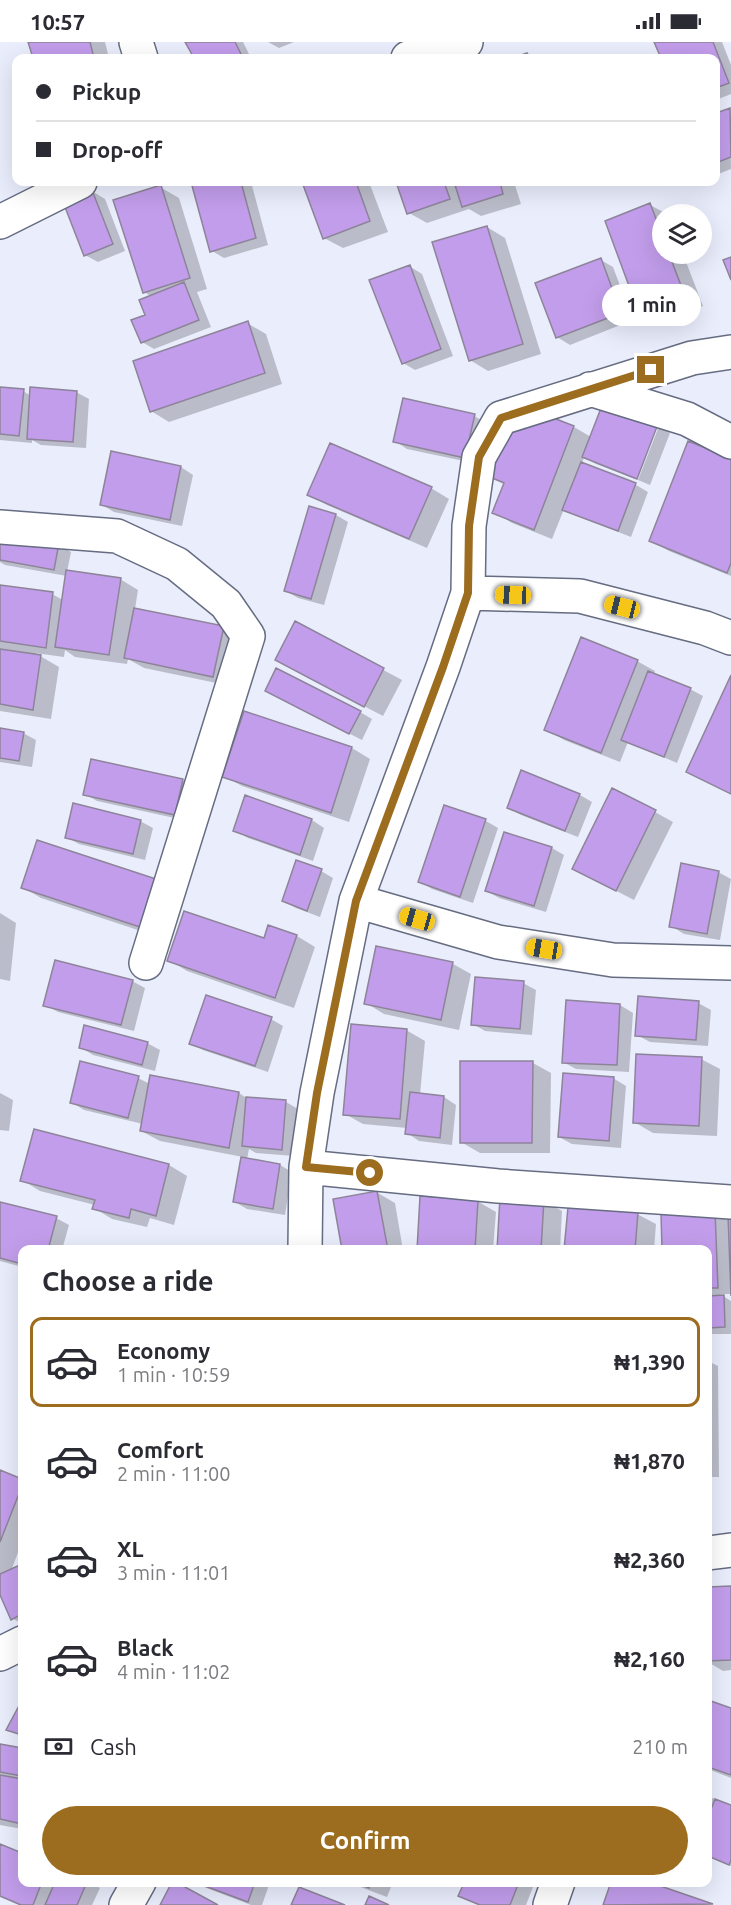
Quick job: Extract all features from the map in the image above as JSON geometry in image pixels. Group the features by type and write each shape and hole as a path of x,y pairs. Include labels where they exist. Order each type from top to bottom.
{"street":[{"path":"422,54 466,42"},
{"path":"0,222 72,186"},
{"path":"304,1245 306,1167 317,1093 356,901 468,593 469,526 479,457 501,418 692,357 731,352"},
{"path":"590,389 687,419 731,442"},
{"path":"0,527 117,536 177,564 226,604 248,636 146,963"},
{"path":"468,593 580,596 705,628 731,638"},
{"path":"356,901 498,942 613,960 731,963"},
{"path":"306,1167 498,1186 731,1202"},
{"path":"712,1552 731,1550"},
{"path":"0,1654 18,1645"},
{"path":"126,1905 136,1887"},
{"path":"550,1905 556,1887"}],"building":[{"path":"28,42 90,42 93,54 32,54"},
{"path":"185,42 235,42 241,54 192,54"},
{"path":"654,42 713,42 718,54 659,54"},
{"path":"720,60 729,83 720,86"},
{"path":"730,108 731,157 720,161 720,112"},
{"path":"161,186 190,278 143,293 113,200"},
{"path":"192,186 242,186 256,238 210,252"},
{"path":"303,186 357,186 370,221 323,239"},
{"path":"397,186 445,186 450,199 407,214"},
{"path":"455,186 501,186 503,194 462,207"},
{"path":"92,190 113,244 84,256 63,202"},
{"path":"650,203 652,208 652,264 673,264 685,296 639,313 605,221"},
{"path":"487,226 523,344 469,361 432,242"},
{"path":"731,257 731,280 723,260"},
{"path":"601,258 621,313 556,338 535,283"},
{"path":"410,265 441,349 402,364 369,280"},
{"path":"184,282 199,320 141,343 131,320 145,315 139,300"},
{"path":"248,321 265,373 150,412 133,361"},
{"path":"0,387 24,389 19,436 0,434"},
{"path":"30,387 77,391 73,442 27,439"},
{"path":"403,398 475,414 465,458 393,442"},
{"path":"603,403 658,424 637,479 582,457"},
{"path":"533,410 574,426 534,530 492,513 504,483 490,477 511,423 525,429"},
{"path":"688,441 731,458 731,563 727,573 649,541"},
{"path":"330,443 432,487 409,539 307,495"},
{"path":"111,451 181,466 170,520 100,505"},
{"path":"581,462 636,483 618,531 562,510"},
{"path":"309,506 336,514 311,599 284,591"},
{"path":"0,532 59,543 54,570 0,560"},
{"path":"66,570 121,578 109,655 55,647"},
{"path":"0,585 53,592 46,648 0,641"},
{"path":"134,608 224,626 213,677 124,658"},
{"path":"295,621 384,668 364,707 275,660"},
{"path":"581,637 638,660 601,753 544,730"},
{"path":"0,649 41,655 33,710 0,704"},
{"path":"276,668 361,711 349,734 265,691"},
{"path":"648,671 691,688 664,757 621,740"},
{"path":"731,675 731,794 686,772"},
{"path":"244,711 352,747 331,813 222,777"},
{"path":"0,728 24,732 19,761 0,758"},
{"path":"91,759 183,779 175,815 83,795"},
{"path":"521,770 580,794 565,831 507,808"},
{"path":"612,788 656,810 616,891 572,869"},
{"path":"245,795 312,819 300,855 233,831"},
{"path":"73,803 141,820 133,854 65,838"},
{"path":"444,805 486,819 460,897 418,882"},
{"path":"504,832 552,847 534,906 485,891"},
{"path":"37,840 159,880 143,928 21,888"},
{"path":"296,860 322,869 307,911 282,901"},
{"path":"681,863 719,871 707,934 669,927"},
{"path":"184,911 264,938 268,925 297,935 275,998 167,961"},
{"path":"376,946 453,962 441,1020 364,1004"},
{"path":"55,960 133,980 121,1025 43,1006"},
{"path":"475,977 524,981 520,1029 471,1025"},
{"path":"206,995 272,1017 255,1066 189,1044"},
{"path":"638,996 699,1001 696,1040 635,1036"},
{"path":"566,1000 620,1004 617,1065 562,1063"},
{"path":"351,1024 407,1029 400,1119 343,1115"},
{"path":"84,1025 148,1042 142,1065 79,1048"},
{"path":"636,1054 702,1057 699,1126 633,1123"},
{"path":"80,1061 139,1076 128,1118 70,1103"},
{"path":"460,1061 533,1061 532,1143 460,1143"},
{"path":"563,1073 614,1077 609,1141 558,1137"},
{"path":"150,1075 239,1092 229,1148 140,1131"},
{"path":"410,1092 444,1096 440,1138 405,1134"},
{"path":"246,1097 286,1100 282,1150 242,1146"},
{"path":"34,1129 169,1164 156,1216 131,1209 129,1218 92,1209 95,1200 20,1181"},
{"path":"241,1157 280,1164 273,1209 233,1202"},
{"path":"377,1191 387,1245 341,1245 333,1199"},
{"path":"420,1196 478,1200 475,1245 417,1245"},
{"path":"500,1197 544,1199 541,1245 497,1245"},
{"path":"0,1202 57,1216 49,1245 18,1245 18,1263 0,1258"},
{"path":"568,1207 638,1212 635,1245 564,1245"},
{"path":"715,1211 718,1288 712,1288 712,1245 662,1245 661,1214"},
{"path":"728,1215 731,1215 731,1296"},
{"path":"724,1295 725,1327 712,1328 712,1296"},
{"path":"0,1470 18,1477 18,1496 0,1542"},
{"path":"18,1566 18,1616 11,1620 0,1595 0,1574"},
{"path":"731,1586 731,1660 712,1661 712,1587"},
{"path":"712,1701 731,1708 731,1775 712,1768"},
{"path":"18,1708 18,1734 6,1730"},
{"path":"0,1744 18,1747 18,1775 0,1772"},
{"path":"0,1775 18,1778 18,1823 0,1819"},
{"path":"715,1799 731,1805 731,1860 729,1865 712,1858 712,1807"},
{"path":"0,1844 18,1851 18,1887 40,1887 33,1905 21,1905 0,1896"},
{"path":"53,1887 85,1887 77,1905 45,1905"},
{"path":"169,1887 185,1887 218,1905 160,1905"},
{"path":"208,1887 253,1887 248,1902"},
{"path":"299,1887 345,1905 291,1905"},
{"path":"462,1887 517,1887 510,1905 480,1905 458,1896"},
{"path":"609,1887 664,1887 713,1904 603,1905"},
{"path":"369,1896 389,1905 365,1905"}],"route":[{"path":"370,1173 306,1167 317,1093 356,901 468,593 469,526 479,457 501,418 651,370"}]}
